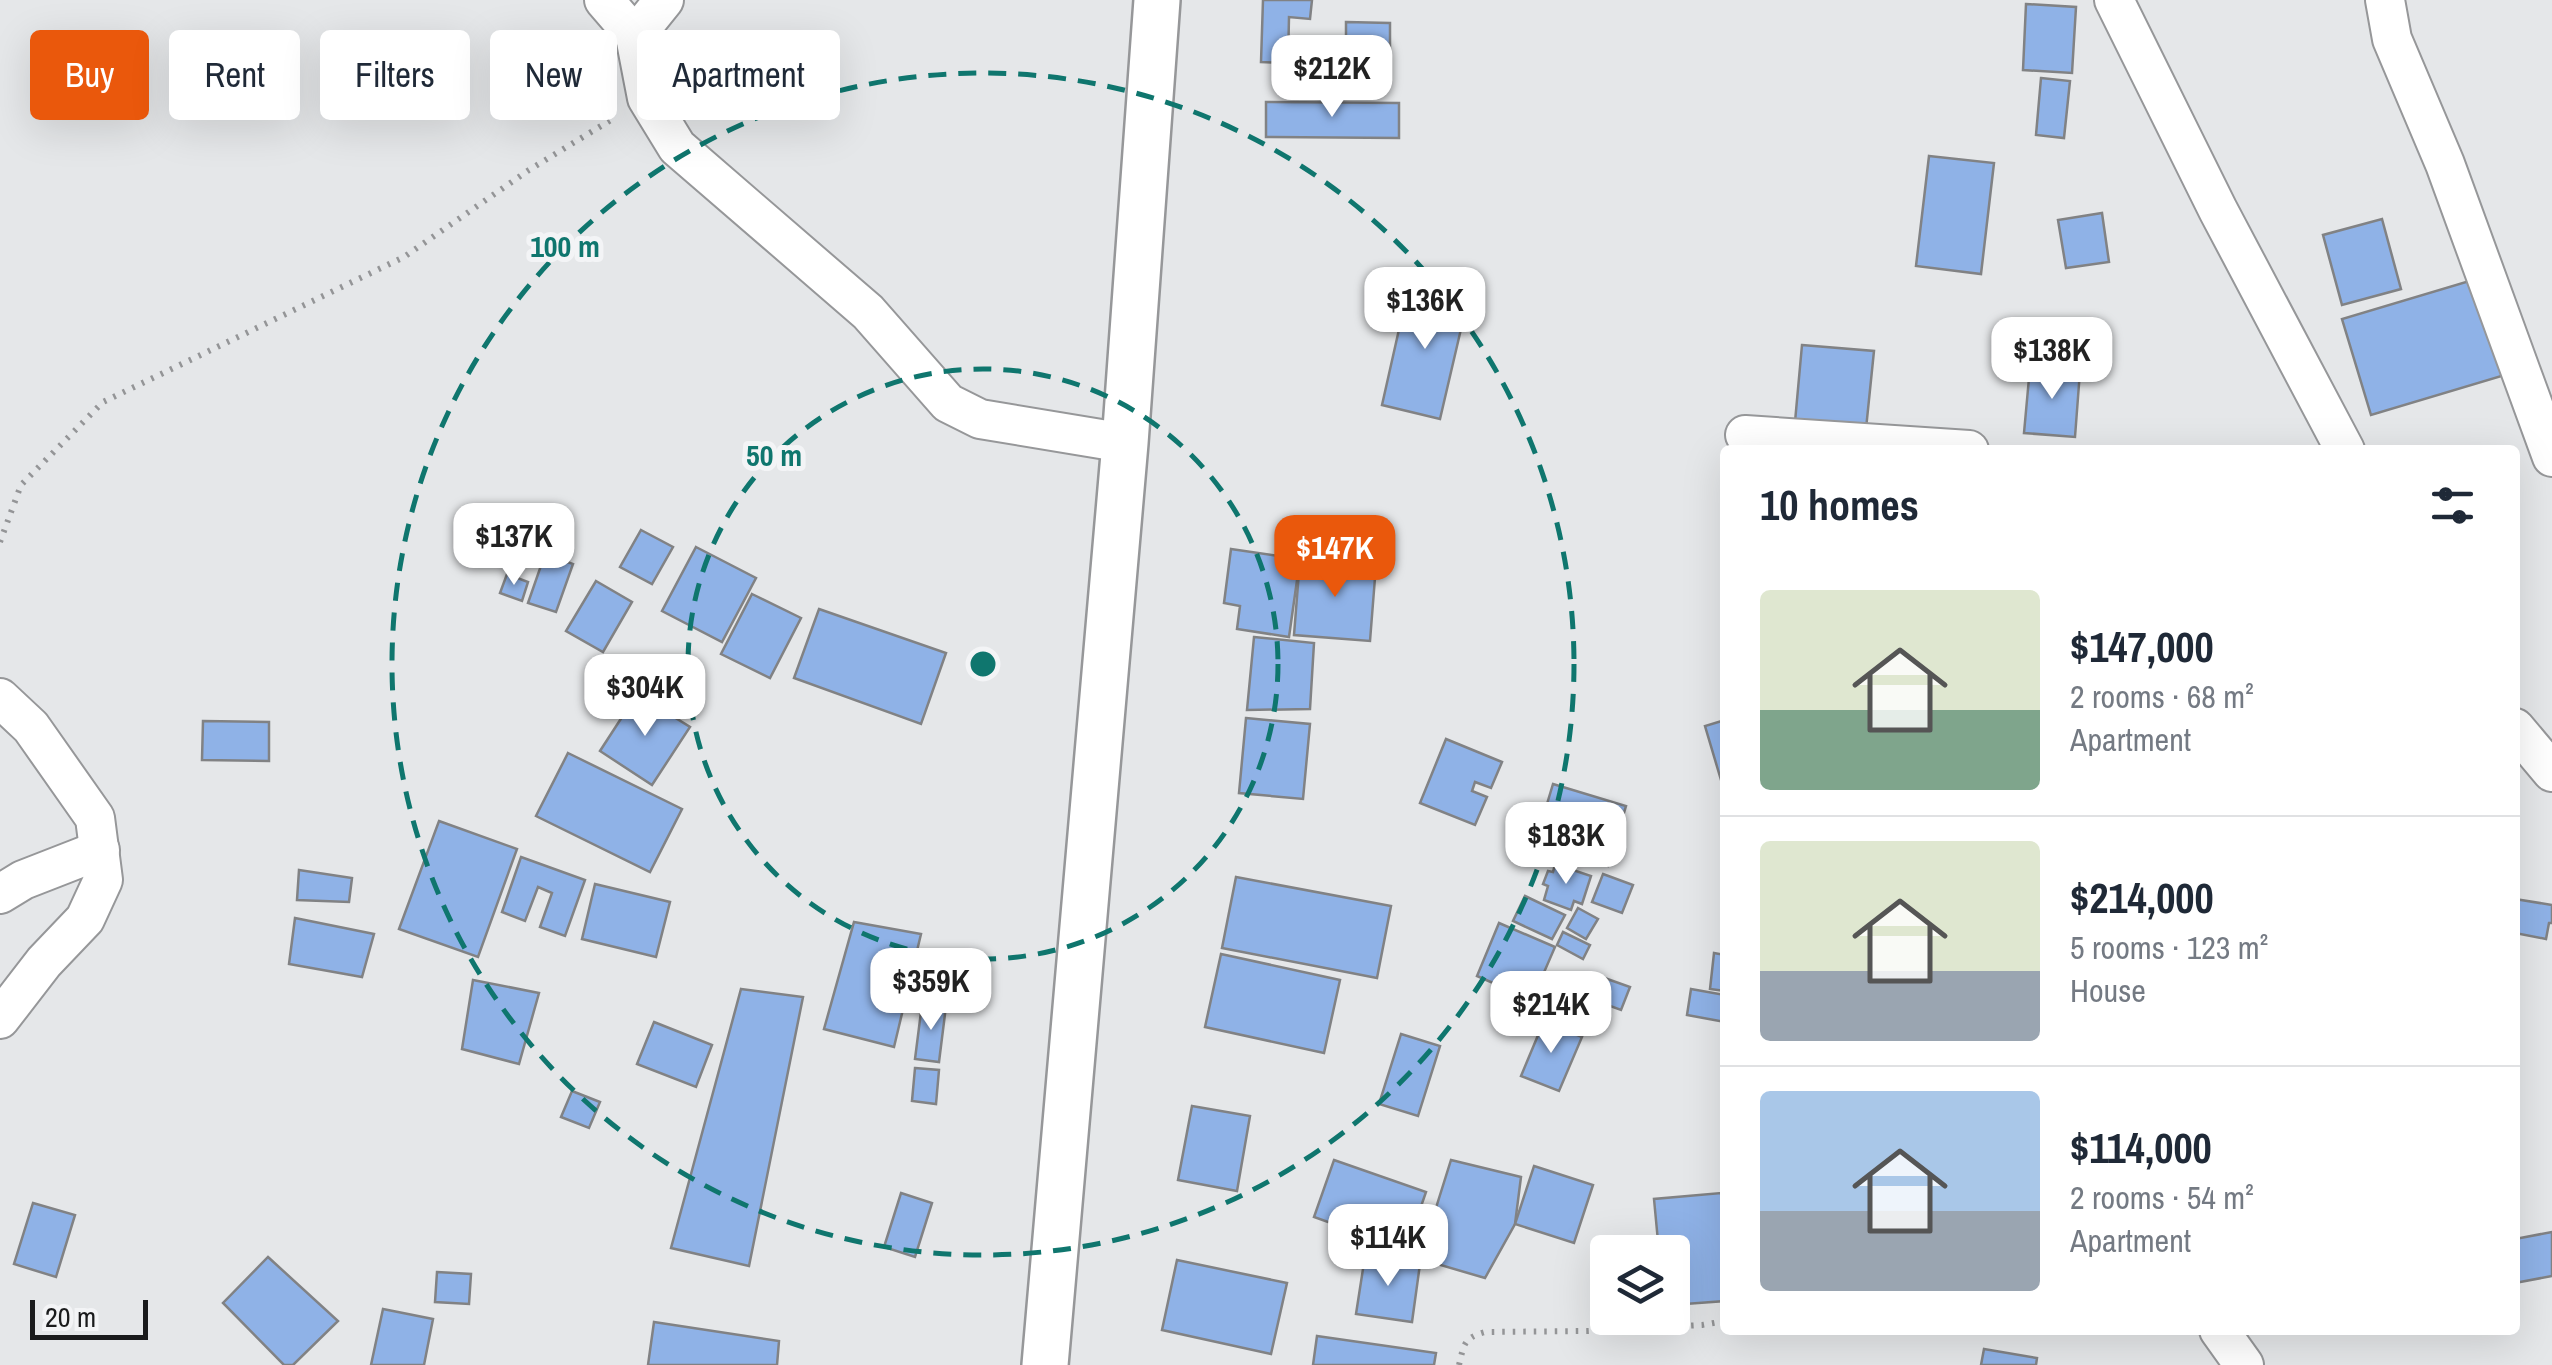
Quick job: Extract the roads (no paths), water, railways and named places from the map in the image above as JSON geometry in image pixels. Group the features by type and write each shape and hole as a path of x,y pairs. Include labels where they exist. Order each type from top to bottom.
{"street":[{"path":"604,0 635,36 647,98 677,147 868,312 948,404 980,418 1124,443"},
{"path":"635,36 664,0"},
{"path":"1045,1365 1124,443 1157,0"},
{"path":"2384,0 2392,39 2445,164 2552,457"},
{"path":"2118,1 2218,210 2342,445"},
{"path":"1745,435 1894,445"},
{"path":"0,698 31,727 95,818 103,880 85,920 44,962 0,1019"},
{"path":"2520,734 2552,772"},
{"path":"0,894 23,880 100,850"},
{"path":"2223,1335 2244,1365"}]}
